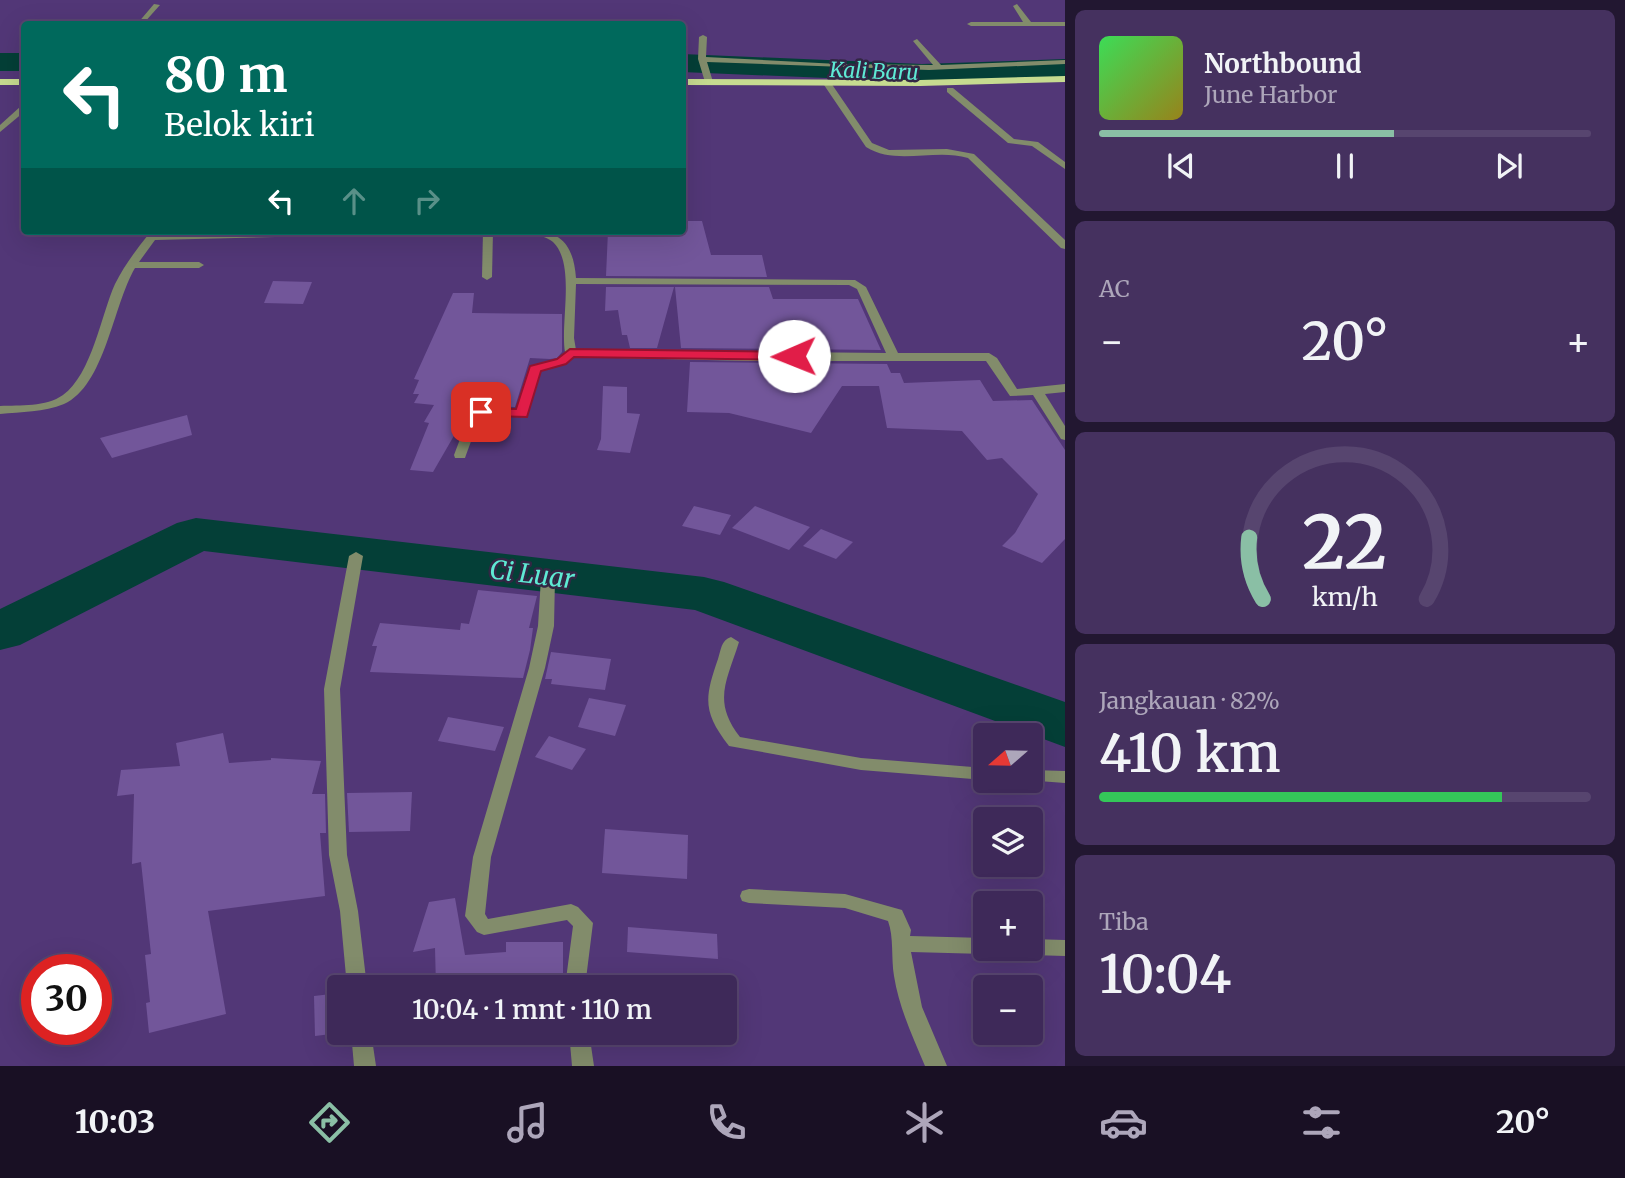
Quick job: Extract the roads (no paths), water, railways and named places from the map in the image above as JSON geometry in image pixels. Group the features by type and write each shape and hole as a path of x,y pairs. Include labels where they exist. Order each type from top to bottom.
{"highway":[{"path":"0,74 21,74"},
{"path":"686,82 708,79 950,90 1065,88"},
{"path":"686,89 1065,79"},
{"path":"0,82 21,82"}],"street":[{"path":"143,21 156,5"},
{"path":"1017,6 1029,25"},
{"path":"971,24 1065,24"},
{"path":"704,37 703,61 708,79"},
{"path":"917,41 938,67"},
{"path":"703,61 848,67 1065,62"},
{"path":"829,86 870,146 889,153 956,150 971,156 1065,246"},
{"path":"950,90 1011,141 1035,144 1065,166"},
{"path":"0,129 21,111"},
{"path":"0,410 54,403 70,396 79,387 131,265 152,237 160,235"},
{"path":"487,277 488,235"},
{"path":"547,235 559,241 565,251 571,281 570,353"},
{"path":"131,265 199,265"},
{"path":"571,281 851,282 861,286 893,355"},
{"path":"460,456 475,414 522,414 534,369 562,362 570,353 750,357 989,357 996,362 1009,390 1019,393 1065,388"},
{"path":"1037,391 1065,436"},
{"path":"356,556 332,689 338,855 349,911 356,975"},
{"path":"548,578 546,626 540,657 482,857 475,916 484,927 571,912 583,923 576,975"},
{"path":"731,642 713,691 719,720 735,742 861,764 973,773"},
{"path":"1043,776 1065,777"},
{"path":"749,896 845,901 895,915 901,930 905,987 915,1021 936,1066"},
{"path":"900,944 973,946"},
{"path":"1043,947 1065,948"},
{"path":"363,1045 365,1066"},
{"path":"581,1045 583,1066"}],"waterway":[{"name":"Kali Baru","path":"0,62 21,62"},
{"name":"Kali Baru","path":"686,63 922,73 1065,68"},
{"name":"Ci Luar","path":"0,632 196,534 704,594 1065,725"}]}
